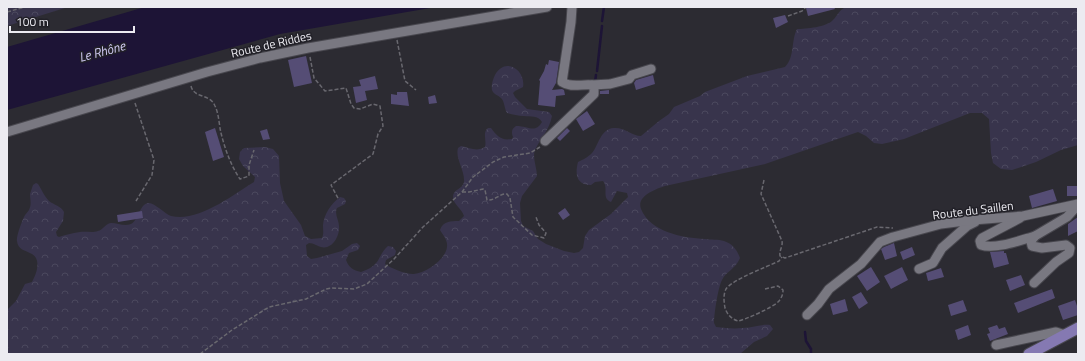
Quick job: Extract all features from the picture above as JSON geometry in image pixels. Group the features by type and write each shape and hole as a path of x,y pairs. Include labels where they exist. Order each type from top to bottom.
{"main road":[{"path":"1029,354 1078,328"}],"street":[{"name":"Route de Riddes","path":"7,132 260,58 396,32 547,7"},
{"path":"572,7 562,82 574,86 584,84 610,84 629,79 632,75 651,70"},
{"path":"545,141 594,94 592,85"},
{"path":"1023,216 982,238 980,242 981,245 997,245 1015,242 1035,236 1067,217 1078,205"},
{"name":"Route du Saillen","path":"807,315 818,304 829,289 861,264 880,242 912,231 941,224 1023,216 1078,205"},
{"path":"919,269 933,263 942,248 967,226 980,219"},
{"path":"1034,283 1044,272 1069,253 1070,248 1066,245 1042,248 1032,246 1032,241 1035,236"},
{"path":"996,345 1056,332 1065,335"}],"path":[{"path":"7,12 26,7"},
{"path":"788,16 802,11 806,7"},
{"path":"396,32 405,81 416,90"},
{"path":"308,48 314,78 325,91 346,88 350,104 354,108 360,109 373,104 380,106 382,115 383,126 378,134 373,154 331,185 339,200"},
{"path":"188,78 191,89 198,95 207,97 215,105 222,134 233,168 240,179 249,176 249,165 254,150"},
{"path":"132,95 154,160 152,175 136,202"},
{"path":"200,354 232,330 269,307 306,299 326,289 354,289 367,284 394,259 423,227 462,192 473,177 493,162 504,157 530,153 539,149 545,141"},
{"path":"764,180 761,194 782,241 783,246 780,252 780,256 782,257"},
{"path":"462,192 483,189 485,190 487,200 491,201 503,194 507,194 510,198 513,217 532,235 544,238 546,233 539,225 536,217"},
{"path":"782,257 786,258 877,227 912,231"},
{"path":"765,289 778,286 781,288 783,294 777,303 742,320 734,320 726,312 724,292 727,288 740,279 779,261 782,257"}],"green space":[{"path":"7,7 68,7 7,26"},
{"path":"846,7 1078,7 1078,145 1061,150 1036,162 1012,170 1001,169 993,163 989,119 982,113 970,113 904,139 882,144 874,143 866,136 858,132 765,164 665,186 648,194 641,200 641,209 645,217 659,228 687,237 724,241 738,252 740,258 738,262 726,274 721,284 716,301 714,323 716,327 723,328 770,325 773,329 767,336 754,342 740,354 7,354 7,310 16,301 25,284 32,282 37,268 37,260 35,257 20,248 17,239 23,219 29,211 31,204 30,194 33,185 36,183 49,201 64,212 63,221 56,232 57,236 59,237 71,233 96,232 111,223 123,225 131,224 134,222 145,204 148,203 153,204 171,216 181,217 203,212 254,182 255,177 243,166 239,159 240,152 244,148 265,147 273,149 279,156 280,183 284,201 301,225 305,236 311,239 322,238 323,225 328,210 340,197 344,198 346,201 345,204 336,210 339,224 337,238 332,244 325,247 309,243 306,245 307,256 311,259 317,258 342,251 352,244 357,243 360,246 358,250 349,253 346,260 348,265 361,272 375,264 388,246 393,247 396,251 395,255 386,260 385,264 411,274 419,273 435,265 446,252 447,242 440,230 441,227 450,221 459,221 464,216 453,200 453,194 462,186 464,182 457,152 458,148 461,146 470,149 485,147 485,132 488,128 491,128 502,139 512,139 512,130 516,126 534,129 537,128 542,122 536,117 507,113 502,100 494,93 492,84 495,75 499,69 504,66 509,66 518,71 523,81 523,87 513,93 515,97 527,109 549,112 552,116 547,130 537,145 534,153 537,176 522,196 520,203 521,221 523,226 533,231 538,239 546,244 564,251 574,253 579,252 583,248 585,236 589,230 611,214 628,197 627,193 617,191 611,202 606,198 605,184 603,181 586,185 580,181 577,175 578,162 592,153 600,138 606,131 609,129 618,128 634,135 641,136 669,114 674,107 700,96 705,92 747,76 785,67 792,53 797,29 811,28 826,24 833,20 840,11"}],"water":[{"name":"Le Rhône","path":"145,7 436,7 280,34 7,110 7,47"}],"building":[{"path":"834,7 835,9 808,16 806,8"},
{"path":"785,15 788,22 776,28 773,18"},
{"path":"306,56 312,83 294,87 288,60"},
{"path":"549,60 559,62 556,83 552,90 562,89 564,90 565,95 556,96 555,107 538,105 539,80 546,64 548,65"},
{"path":"653,75 655,84 636,90 634,83 636,80"},
{"path":"375,76 378,89 365,91 367,100 356,103 353,87 361,86 359,80"},
{"path":"609,90 609,94 600,94 600,91"},
{"path":"397,92 407,92 409,106 391,104 391,94 397,95"},
{"path":"435,95 437,103 429,104 428,97"},
{"path":"587,111 595,124 583,131 576,119"},
{"path":"215,128 224,157 213,161 205,132"},
{"path":"567,128 570,131 560,141 557,138"},
{"path":"267,129 270,139 263,140 260,131"},
{"path":"1067,186 1078,186 1078,196 1067,196"},
{"path":"1053,189 1057,201 1032,208 1029,196"},
{"path":"565,208 570,215 563,220 558,213"},
{"path":"142,211 143,218 118,222 117,215"},
{"path":"1078,217 1078,231 1068,236 1068,224"},
{"path":"894,243 897,256 885,260 881,249"},
{"path":"912,247 915,255 903,260 900,252"},
{"path":"1004,251 1009,264 994,268 990,252"},
{"path":"871,267 880,282 867,291 857,276"},
{"path":"902,267 908,280 891,289 884,276"},
{"path":"941,268 944,277 928,281 926,273"},
{"path":"1021,275 1025,285 1010,291 1006,280"},
{"path":"1052,289 1055,298 1018,313 1014,303"},
{"path":"861,292 868,303 859,309 852,297"},
{"path":"845,299 848,311 833,315 830,304"},
{"path":"963,300 967,311 951,316 948,305"},
{"path":"1075,300 1078,315 1063,320 1058,306"},
{"path":"968,325 971,335 958,340 955,330"},
{"path":"997,325 999,329 1005,327 1008,334 990,341 987,334 990,333 988,328"}],"waterway":[{"path":"602,21 604,7"},
{"path":"597,71 602,26"},
{"path":"595,82 596,75"},
{"path":"805,332 806,341 811,349 811,354"}]}
